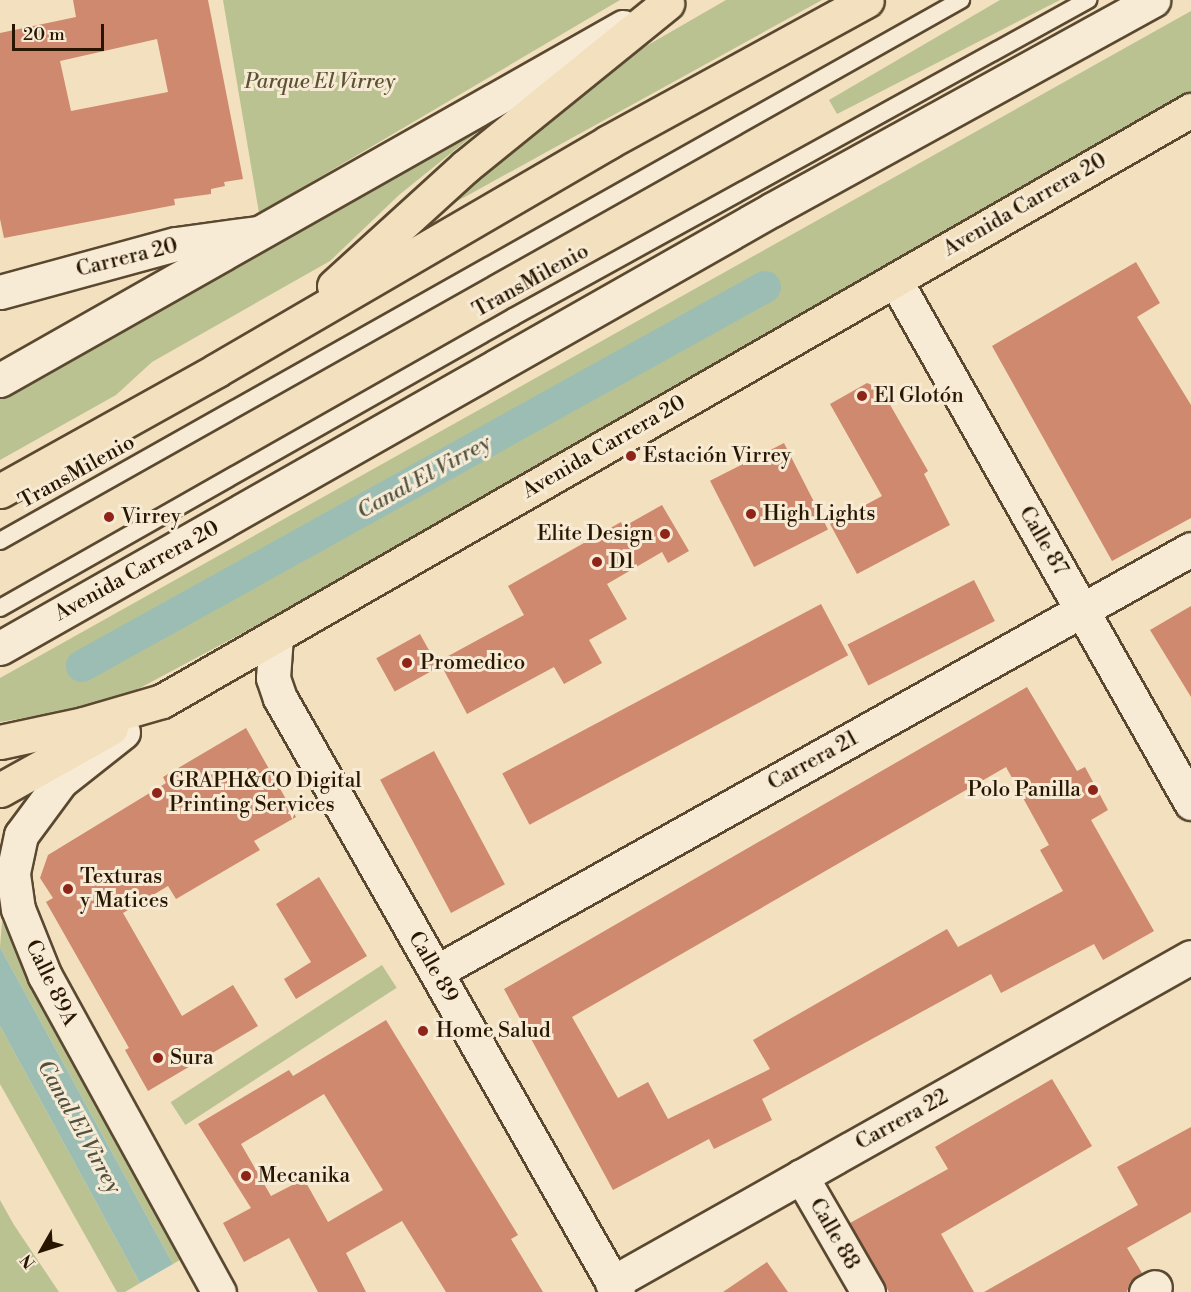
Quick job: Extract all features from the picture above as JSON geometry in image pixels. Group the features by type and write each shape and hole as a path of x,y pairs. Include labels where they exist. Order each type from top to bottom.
{"highway":[{"path":"0,491 286,330 608,142 867,0"},
{"path":"286,330 466,166 670,1"},
{"name":"Avenida Carrera 20","path":"0,742 83,724 162,701 1191,110"},
{"path":"0,790 162,701"}],"street":[{"name":"Avenida Carrera 20","path":"0,648 773,209 1153,0"},
{"path":"0,380 670,1"},
{"name":"Carrera 20","path":"0,292 176,244 257,234"},
{"name":"Calle 87","path":"895,280 1191,803"},
{"name":"Carrera 21","path":"436,972 1191,549"},
{"name":"Calle 89","path":"276,636 273,678 280,698 615,1287"},
{"name":"Calle 89A","path":"162,701 61,782 40,806 21,835 13,874 18,909 45,976 219,1292"},
{"name":"Carrera 22","path":"615,1287 801,1176 1191,957"},
{"name":"Calle 88","path":"801,1176 867,1292"}],"lane":[{"name":"TransMilenio","path":"0,541 961,0"},
{"name":"TransMilenio","path":"0,608 513,317 1088,0"}],"green space":[{"name":"Parque El Virrey","path":"223,0 620,0 259,213"},
{"path":"726,0 822,0 434,214 560,106 622,60"},
{"path":"1000,0 1060,0 837,114 829,100"},
{"path":"1191,11 1191,93 389,555 123,697 95,706 0,722 0,678"},
{"path":"534,86 399,195 330,261 152,362 116,395 0,460 0,392"},
{"path":"2,921 190,1254 173,1264 0,947"},
{"path":"382,965 397,988 185,1125 171,1102"},
{"path":"0,1026 140,1283 125,1292 117,1292 0,1084"},
{"path":"0,1200 14,1225 59,1292 0,1292"}],"water":[{"path":"0,947 173,1264 140,1283 0,1026"}],"building":[{"path":"73,0 208,0 243,179 224,182 225,186 211,189 211,194 174,199 175,205 4,238 0,219 0,33 76,17","holes":["157,39 168,92 71,111 60,61"]},
{"path":"1136,262 1160,303 1137,317 1191,405 1191,518 1112,561 992,346"},
{"path":"867,383 881,389 928,471 924,474 950,525 857,574 830,524 882,496 830,404"},
{"path":"784,443 828,529 754,567 710,481"},
{"path":"662,505 689,551 668,563 662,552 607,584 627,619 589,640 602,663 564,684 554,667 467,714 439,661 524,615 508,586 621,522 623,527"},
{"path":"974,580 995,621 868,685 847,644"},
{"path":"821,604 848,655 529,825 502,773"},
{"path":"1191,606 1191,697 1150,630"},
{"name":"Promedico","path":"420,634 438,667 395,691 376,658"},
{"path":"1027,687 1077,771 1085,767 1108,810 1091,820 1154,931 1103,960 1094,944 1001,993 991,974 762,1099 772,1120 714,1149 709,1139 613,1190 504,989","holes":["1006,767 1049,845 1040,850 1063,891 958,947 947,929 753,1040 770,1069 668,1119 648,1082 618,1098 572,1017"]},
{"path":"246,728 296,817 254,841 260,850 176,899 168,886 123,913 182,1016 233,985 258,1026 148,1091 125,1050 129,1048 46,902 53,898 40,878 48,855 166,783 163,777"},
{"path":"434,751 505,884 451,913 380,780"},
{"path":"319,877 367,956 296,999 284,979 311,962 276,904"},
{"path":"386,1020 518,1235 511,1239 543,1292 446,1292 402,1221 346,1253 366,1292 318,1292 289,1238 244,1262 223,1223 251,1208 198,1124 289,1070 293,1076","holes":["324,1094 383,1190 328,1222 304,1179 271,1196 241,1144"]},
{"path":"1052,1079 1092,1146 941,1234 974,1292 889,1292 850,1223 948,1169 935,1147"},
{"path":"1191,1127 1191,1212 1127,1248 1142,1273 1130,1282 1127,1292 984,1292 1138,1205 1117,1167"},
{"path":"767,1262 788,1292 723,1292"}],"waterway":[{"name":"Canal El Virrey","path":"82,666 765,287"}],"place":[{"name":"El Glotón","path":"862,396"},
{"name":"Estación Virrey","path":"631,456"},
{"name":"High Lights","path":"751,514"},
{"name":"Virrey","path":"109,517"},
{"name":"Elite Design","path":"665,534"},
{"name":"D1","path":"597,562"},
{"name":"Promedico","path":"407,663"},
{"name":"Polo Panilla","path":"1093,790"},
{"name":"GRAPH&CO Digital Printing Services","path":"157,793"},
{"name":"Texturas y Matices","path":"68,889"},
{"name":"Home Salud","path":"423,1031"},
{"name":"Sura","path":"158,1058"},
{"name":"Mecanika","path":"246,1176"}]}
